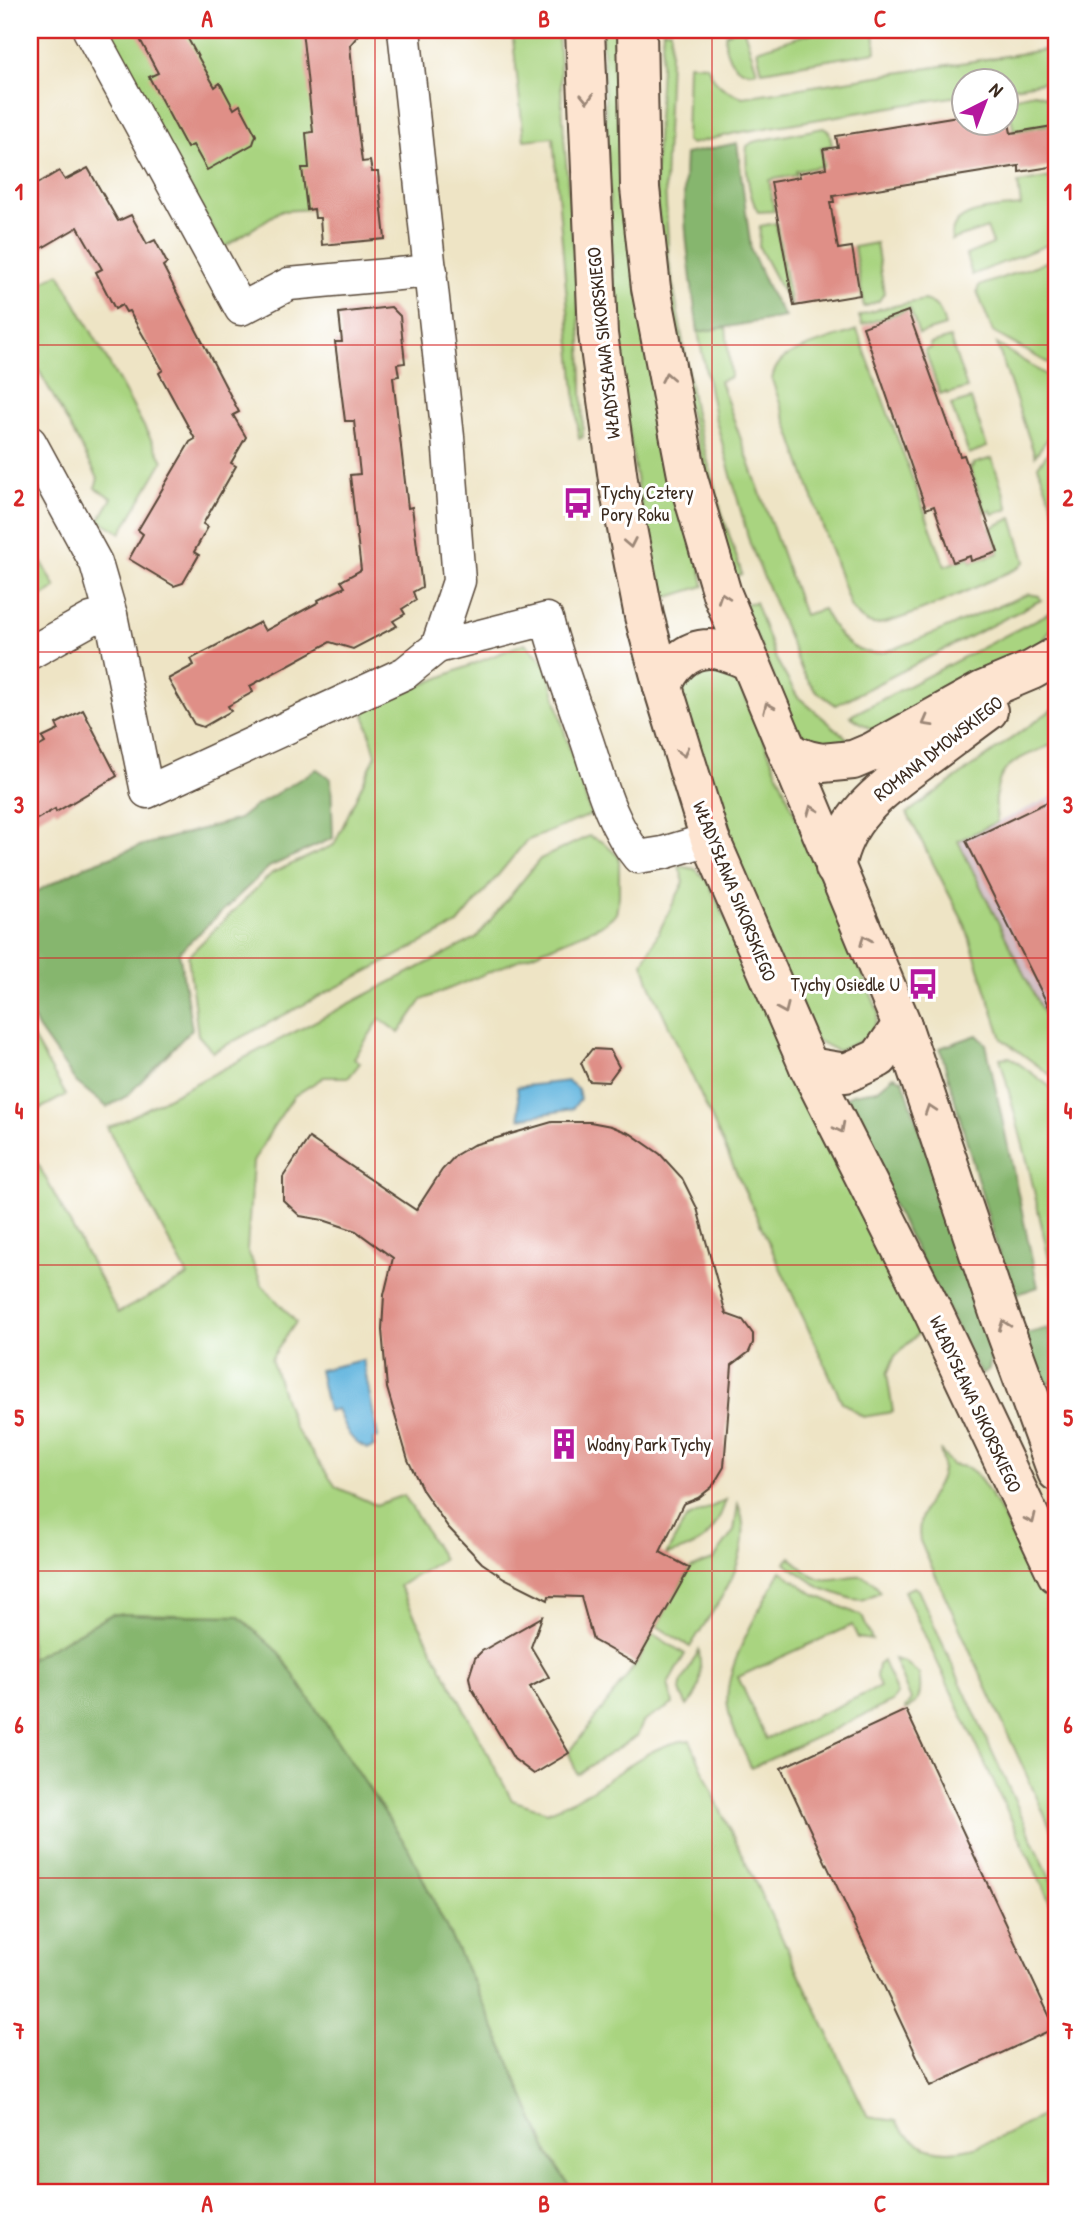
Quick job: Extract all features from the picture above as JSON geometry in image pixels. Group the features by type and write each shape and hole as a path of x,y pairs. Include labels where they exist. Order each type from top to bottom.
{"street":[{"path":"89,30 241,309 289,284 431,271"},
{"path":"404,30 448,437 459,581 437,647"},
{"name":"WŁADYSŁAWA SIKORSKIEGO","path":"584,30 598,334 619,487 644,616 663,687 710,839 809,1067 934,1314 1057,1574"},
{"path":"637,30 640,188 655,315 687,475 722,594 902,1025 1000,1316 1057,1472"},
{"path":"30,442 96,563 111,615 146,792 405,673 437,647 547,619 555,653 612,815 626,843 638,857 663,853 710,839"},
{"path":"30,653 91,619 111,615"},
{"path":"663,687 670,670 694,652 722,650 748,660"},
{"name":"ROMANA DMOWSKIEGO","path":"788,753 822,763 853,760 982,691 1045,663"},
{"name":"ROMANA DMOWSKIEGO","path":"835,868 838,852 850,826 875,797 989,710 1045,663"},
{"path":"809,1067 846,1073 879,1058 902,1025"}],"shaded area":[{"path":"1057,794 1057,1041 957,841"}],"green space":[{"path":"105,30 335,30 343,107 314,209 280,211 223,248"},
{"path":"512,30 558,30 581,340 583,437 579,439 553,137 524,140"},
{"path":"602,30 616,30 620,128 704,586 659,600 639,497 616,348"},
{"path":"663,30 671,30 665,185 669,261 695,414 721,510 742,574 734,577 686,400 658,211 655,174"},
{"path":"734,30 744,30 757,71 743,70 728,55 726,34"},
{"path":"820,30 856,30 858,33 874,31 876,52 762,71 757,50"},
{"path":"1057,48 1057,80 1020,86 1020,66 950,66 950,97 736,133 691,144 686,141 688,64 707,65 720,86 743,97"},
{"path":"1034,93 1046,97 1052,107 1054,124 1020,130 1020,96"},
{"path":"823,128 829,131 832,145 821,148 823,166 796,171 797,175 769,180 774,211 758,212 748,180 747,146 753,142"},
{"path":"737,143 751,250 770,293 785,317 698,332 685,221 685,154"},
{"path":"1052,177 1057,200 1057,241 972,275 966,255 993,244 987,228 952,240 953,229 958,221 988,209 1021,206 1018,183"},
{"path":"776,223 791,307 759,247 760,226"},
{"path":"876,243 884,293 879,301 864,307 854,247"},
{"path":"1057,258 1057,368 993,332 977,291 979,286"},
{"path":"59,273 163,461 121,533 99,520 112,498 95,488 98,478 30,354 30,289"},
{"path":"924,300 939,309 945,326 919,334 910,309 862,325 859,316 879,309"},
{"path":"726,327 731,377 720,381 804,615 823,609 849,644 864,652 877,653 891,650 1029,594 1039,596 1041,600 836,705 815,690 803,673 750,544 715,417 698,332"},
{"path":"857,330 945,566 969,557 972,562 999,553 991,528 1012,518 1025,561 1020,567 944,601 900,618 872,624 863,620 851,608 772,380 776,367 788,356"},
{"path":"950,338 967,388 940,394 925,350 931,348 930,344"},
{"path":"997,344 1057,382 1057,426 1035,456"},
{"path":"971,399 987,447 969,454 951,405"},
{"path":"1057,441 1057,518 1038,466"},
{"path":"992,458 1009,509 992,514 991,510 985,512 970,467"},
{"path":"30,540 56,588 30,603"},
{"path":"755,602 776,659 797,696 856,746 837,747 822,744 793,725 743,604"},
{"path":"1051,612 1052,627 1040,646 884,737 850,716"},
{"path":"525,643 547,665 591,815 526,841 458,924 213,1052 198,1035 188,956 272,873 334,845 376,755 363,709"},
{"path":"713,660 734,670 879,1013 870,1037 837,1051 808,1036 723,838 678,688 693,669"},
{"path":"1057,706 1057,743 1016,761 1007,768 997,788 997,822 958,841 1057,1041 1057,1080 1002,1039 965,925 907,813"},
{"path":"317,769 331,779 333,838 269,867 179,952 192,1029 127,1096 107,1107 76,1082 38,1028 30,1011 30,895 83,867 143,845 239,819"},
{"path":"589,836 603,842 619,857 616,914 600,926 422,1000 399,1033 380,1019 354,1058 360,1063 349,1077 324,1077 294,1096 253,1162 247,1249 262,1285 296,1322 271,1359 294,1427 336,1487 376,1505 404,1495 443,1559 399,1586 512,1800 547,1812 583,1795 661,1747 690,1740 718,1805 868,2117 896,2121 913,2140 932,2149 952,2151 995,2139 1057,2108 1057,2193 574,2193 548,2153 491,2020 408,1848 279,1653 238,1616 112,1614 30,1659 30,1159 38,1164 118,1313 188,1276 107,1127 476,938 540,859"},
{"path":"679,866 695,869 707,880 923,1329 895,1356 887,1374 893,1412 863,1417 842,1402 651,987 643,963 684,882"},
{"path":"30,1033 66,1095 30,1114"},
{"path":"977,1035 986,1044 1038,1287 1011,1296 940,1048"},
{"path":"1010,1057 1057,1092 1057,1296 1029,1168 1000,1058"},
{"path":"894,1076 903,1080 992,1349 989,1369 981,1375 840,1103 852,1094 877,1090"},
{"path":"1048,1328 1057,1381 1041,1385 1023,1335"},
{"path":"940,1450 952,1465 968,1468 977,1475 996,1504 1036,1585 1044,1582 1057,1611 1057,1842 920,1541 922,1515 941,1474 943,1463"},
{"path":"726,1500 717,1523 705,1538 689,1548 666,1555 686,1519"},
{"path":"738,1504 743,1523 739,1560 722,1597 690,1647 657,1626 690,1568 713,1560 734,1531"},
{"path":"791,1557 818,1578 860,1576 874,1583 880,1592 862,1600 821,1588 785,1563"},
{"path":"781,1571 815,1595 862,1616 872,1640 858,1638 852,1625 738,1677 766,1739 880,1687 876,1677 878,1665 883,1661 897,1694 892,1702 751,1768 732,1723 728,1692 731,1675 745,1638"},
{"path":"914,1587 918,1590 1057,1893 1057,1917 904,1591"},
{"path":"112,1614 238,1616 279,1653 408,1848 491,2020 548,2153 574,2193 30,2193 30,1659"},
{"path":"653,1634 685,1654 668,1684 673,1704 643,1722 637,1736 577,1774 569,1753 636,1664"},
{"path":"699,1650 699,1687 687,1706 680,1691 681,1684"},
{"path":"894,1659 905,1662 919,1674 919,1695 915,1703 906,1710 911,1700"}],"water":[{"path":"568,1081 578,1089 580,1099 572,1109 520,1118 517,1087"},
{"path":"363,1360 378,1437 373,1440 374,1447 368,1449 352,1438 337,1409 328,1411 319,1370"}],"building":[{"path":"135,30 183,30 215,87 220,83 234,109 240,105 256,135 253,144 207,170 193,145 187,148 149,77 158,73"},
{"path":"302,30 363,30 350,45 358,130 362,162 370,161 372,172 378,172 385,239 322,245 320,218 315,218 314,209 307,210 302,168 309,168 306,133 313,132"},
{"path":"950,117 950,136 1020,136 1020,132 1053,126 1057,166 1019,172 1019,166 833,196 834,202 830,202 838,249 852,247 860,295 794,306 771,182 800,177 799,173 826,168 823,149 838,147 836,136"},
{"path":"88,168 118,221 131,215 147,244 155,240 167,263 163,266 239,412 233,415 246,437 231,463 236,466 203,524 208,527 194,552 199,555 183,583 174,586 129,559 143,534 138,530 190,442 195,439 159,373 163,370 129,311 126,312 122,305 115,309 96,272 102,269 78,227 30,255 30,188 59,171 65,180"},
{"path":"391,307 400,316 405,363 397,364 399,376 393,377 408,508 412,507 422,587 413,592 416,600 402,609 405,614 393,621 397,626 353,649 330,642 250,686 253,692 228,706 231,711 203,727 194,724 168,679 194,665 191,659 260,622 265,631 319,602 318,600 345,587 341,581 361,570 350,475 360,474 354,421 345,421 335,342 342,342 339,313"},
{"path":"908,311 998,552 971,561 970,556 953,562 934,506 926,509 863,327"},
{"path":"83,710 117,776 56,812 55,809 30,823 30,752 45,743 42,738 59,730 56,724"},
{"path":"1047,802 1057,824 1057,1023 966,841"},
{"path":"592,1049 610,1050 619,1067 608,1082 589,1081 581,1063"},
{"name":"Wodny Park Tychy","path":"552,1122 590,1122 611,1126 631,1134 660,1154 682,1178 697,1208 726,1314 743,1320 753,1334 749,1352 732,1365 724,1467 712,1487 698,1498 683,1504 660,1552 690,1568 636,1664 593,1640 581,1597 549,1596 548,1600 504,1578 482,1563 448,1527 423,1491 408,1460 387,1388 382,1330 384,1295 393,1258 356,1231 300,1216 283,1200 283,1177 309,1138 416,1210 442,1170 456,1155 473,1145"},
{"path":"542,1617 531,1647 549,1677 530,1687 569,1753 534,1774 514,1759 471,1687 469,1677 475,1658 482,1651"},
{"path":"906,1710 1055,2028 931,2086 781,1768"}],"place":[{"name":"Tychy Cztery Pory Roku","path":"578,503"},
{"name":"Tychy Osiedle U","path":"923,984"},
{"name":"Wodny Park Tychy","path":"564,1444"}]}
